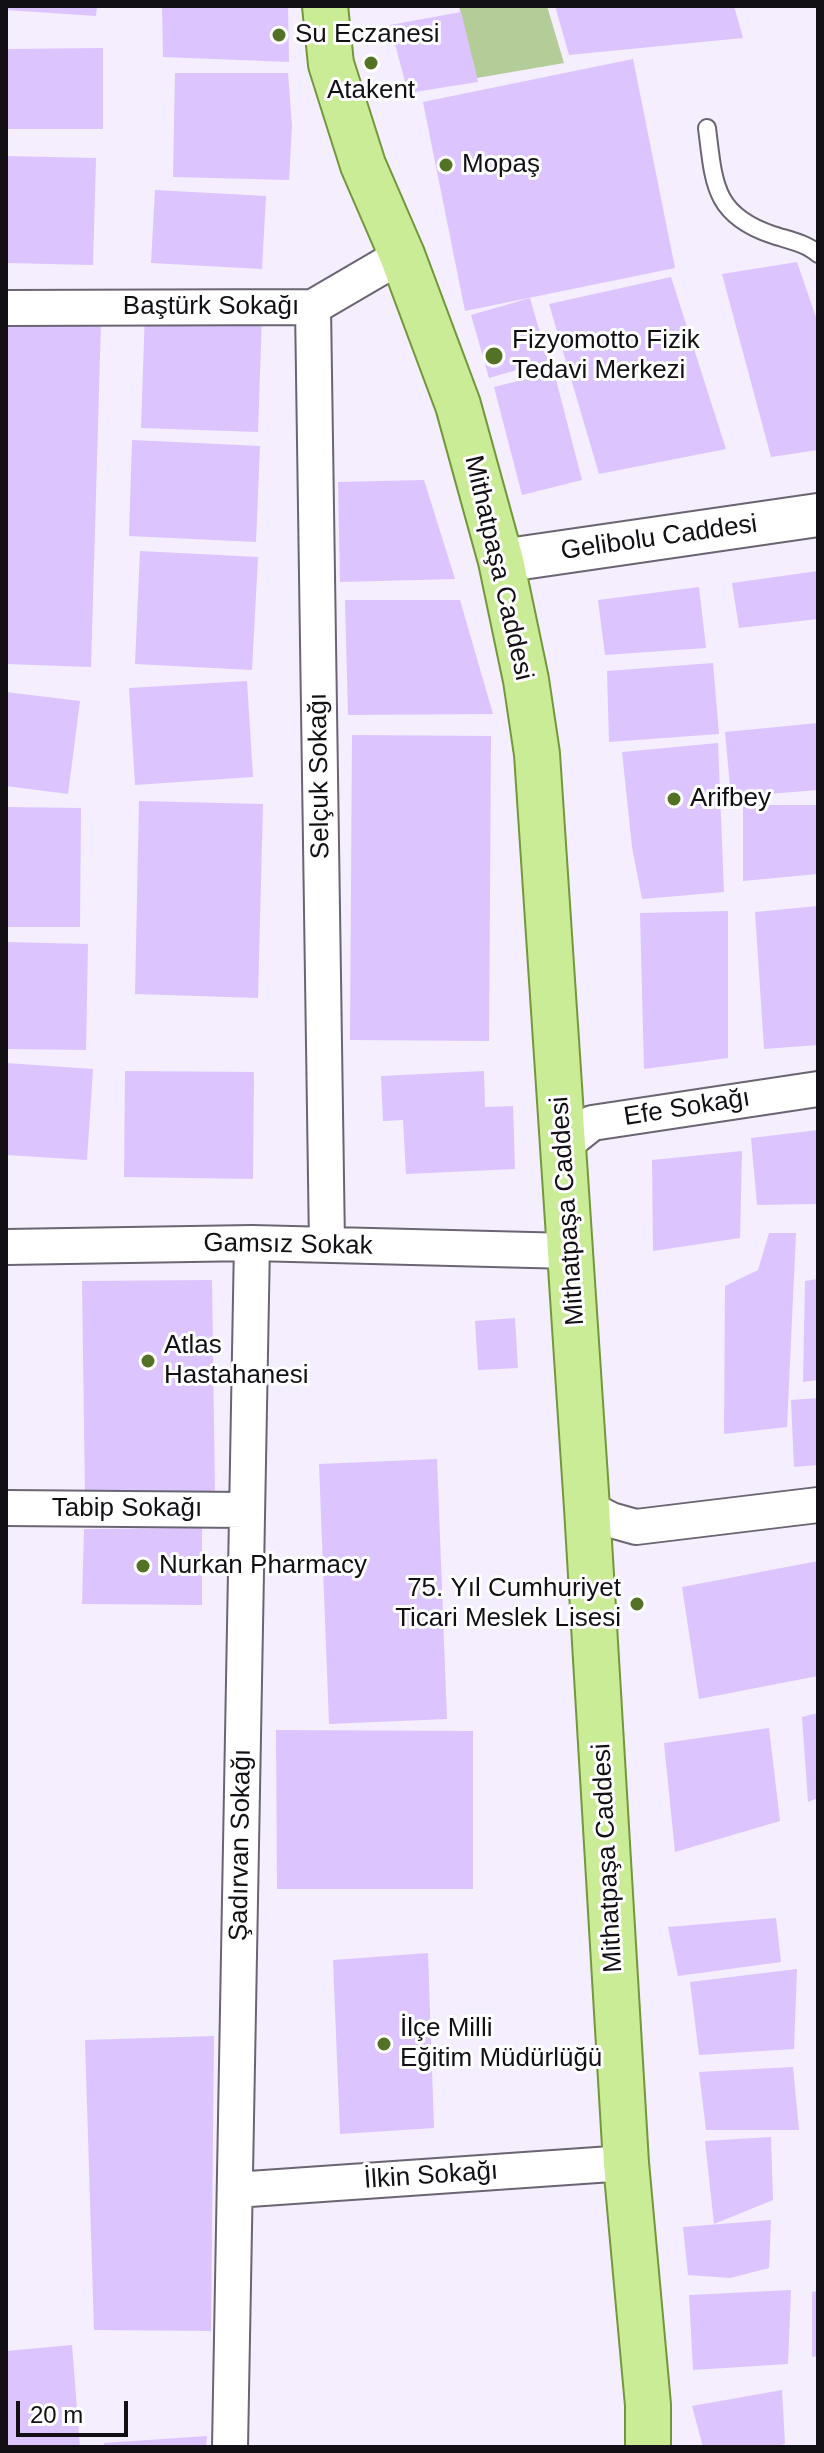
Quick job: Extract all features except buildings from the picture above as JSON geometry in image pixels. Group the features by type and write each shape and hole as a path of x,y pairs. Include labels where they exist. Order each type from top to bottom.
{"main road":[{"name":"Mithatpaşa Caddesi","path":"325,6 331,64 363,165 402,255 458,405 501,561 526,680 537,754 571,1251 626,2163 648,2405 648,2447"}],"street":[{"name":"Baştürk Sokağı","path":"6,308 313,307 402,255"},
{"name":"Selçuk Sokağı","path":"313,307 327,1245"},
{"name":"Gelibolu Caddesi","path":"501,561 818,515"},
{"name":"Efe Sokağı","path":"563,1146 592,1123 818,1089"},
{"name":"Gamsız Sokak","path":"6,1247 252,1243 571,1251"},
{"name":"Şadırvan Sokağı","path":"230,2447 252,1243"},
{"path":"587,1508 611,1520 636,1527 818,1505"},
{"name":"Tabip Sokağı","path":"6,1508 247,1510"},
{"name":"İlkin Sokağı","path":"235,2190 626,2163"}],"lane":[{"path":"707,128 714,177 723,205 749,226 806,246 818,254"}],"green space":[{"path":"459,6 547,6 564,63 477,78"}],"place":[{"name":"Su Eczanesi","path":"279,35"},
{"name":"Atakent","path":"371,63"},
{"name":"Mopaş","path":"446,165"},
{"name":"Fizyomotto Fizik Tedavi Merkezi","path":"494,356"},
{"name":"Arifbey","path":"674,799"},
{"name":"Atlas Hastahanesi","path":"148,1361"},
{"name":"Nurkan Pharmacy","path":"143,1566"},
{"name":"75. Yıl Cumhuriyet Ticari Meslek Lisesi","path":"637,1604"},
{"name":"İlçe Milli Eğitim Müdürlüğü","path":"384,2044"}]}
